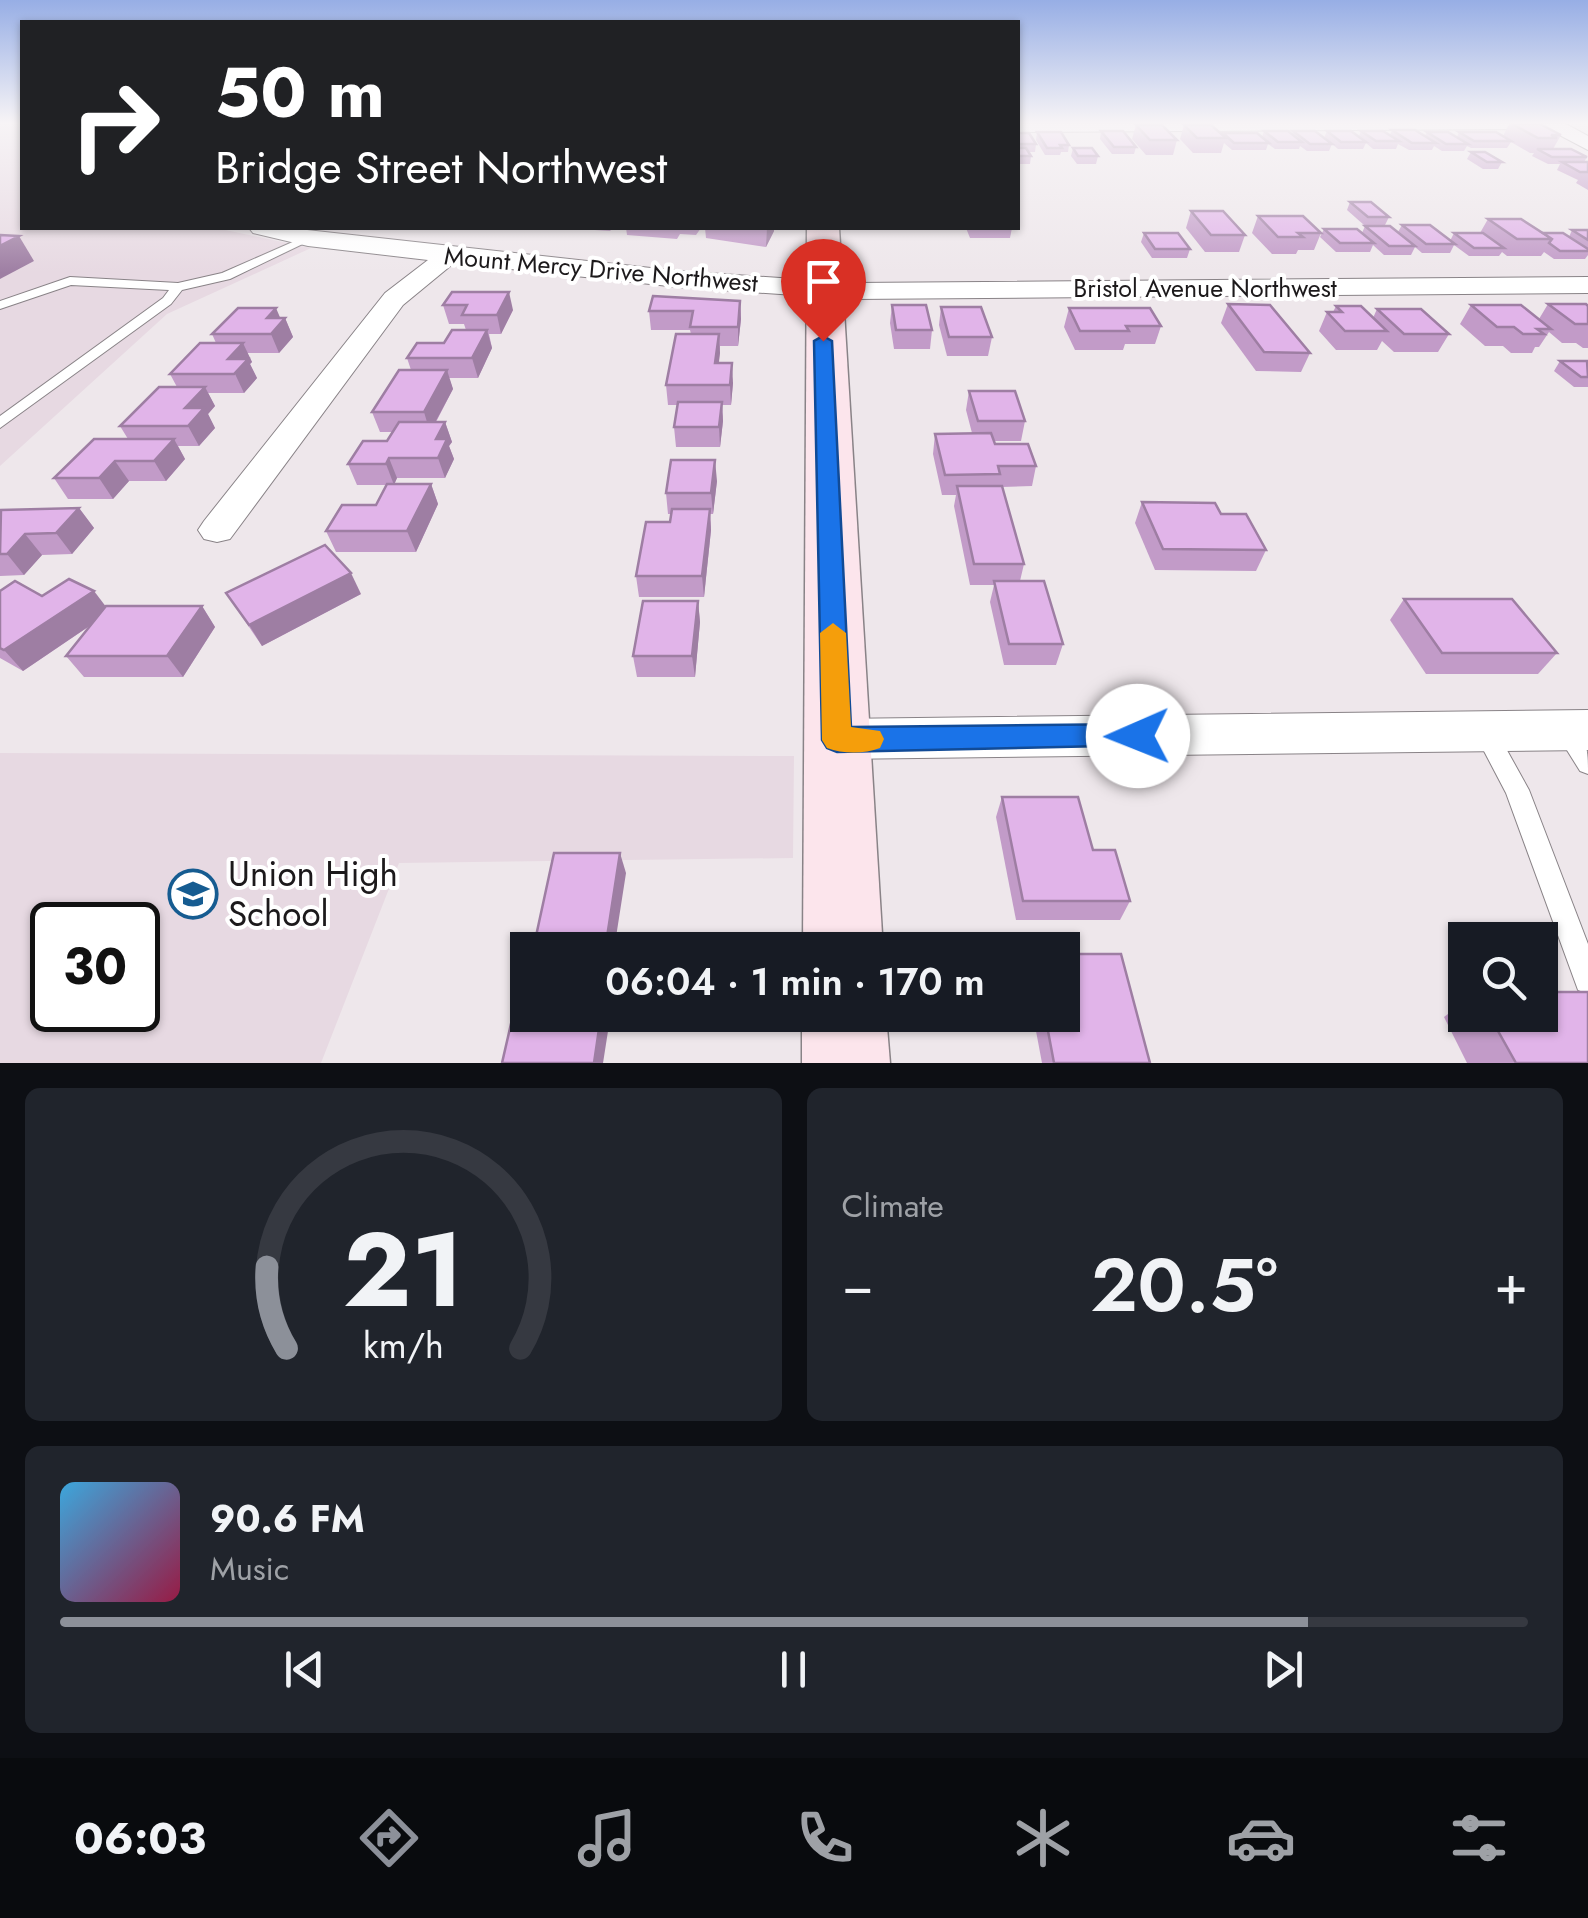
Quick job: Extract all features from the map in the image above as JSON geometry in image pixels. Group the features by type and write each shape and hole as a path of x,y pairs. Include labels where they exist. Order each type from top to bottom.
{"main road":[{"path":"824,230 822,288 842,932"},
{"path":"845,1032 846,1063"}],"street":[{"name":"Mount Mercy Drive Northwest","path":"270,230 308,239 450,254 822,288"},
{"path":"217,530 394,299 450,254"},
{"name":"Bristol Avenue Northwest","path":"822,288 1588,285"},
{"path":"837,740 1485,732 1580,742"}],"lane":[{"path":"0,305 70,281 178,287 226,276 308,239"},
{"path":"0,423 167,301 178,287"},
{"path":"1485,732 1516,790 1588,980"}],"shaded area":[{"path":"0,174 20,174 20,230 226,230 311,248 167,314 0,466"},
{"name":"Union High School","path":"0,753 794,756 793,858 399,863 321,1063 0,1063"}],"building":[{"path":"1350,202 1371,202 1389,217 1368,217"},
{"path":"1191,211 1223,211 1245,235 1211,235"},
{"path":"1258,216 1303,216 1321,233 1278,237"},
{"path":"1488,219 1521,219 1552,239 1517,239"},
{"path":"1402,225 1430,225 1455,244 1426,244"},
{"path":"1365,226 1390,226 1415,246 1389,246"},
{"path":"1324,229 1357,229 1374,243 1340,243"},
{"path":"1572,230 1588,230 1588,240"},
{"path":"1144,233 1178,233 1190,249 1155,249"},
{"path":"1454,233 1483,233 1504,248 1474,248"},
{"path":"1543,233 1563,233 1588,251 1560,251"},
{"path":"0,235 19,236 0,246"},
{"path":"452,292 509,292 497,315 462,315 467,305 443,305"},
{"path":"653,296 740,301 738,327 690,327 693,311 649,311"},
{"path":"1228,304 1270,305 1310,353 1264,352"},
{"path":"1548,304 1586,304 1588,324 1575,324"},
{"path":"892,305 926,305 932,330 896,330"},
{"path":"1471,305 1521,305 1551,329 1537,329 1544,334 1523,334 1514,327 1497,327"},
{"path":"1336,306 1361,306 1387,331 1345,331 1327,312 1342,312"},
{"path":"941,307 981,307 992,337 949,337"},
{"path":"238,308 276,308 267,318 285,318 271,334 212,334"},
{"path":"1069,308 1150,308 1161,326 1126,326 1129,331 1080,331"},
{"path":"1377,309 1421,309 1449,334 1404,334"},
{"path":"452,330 487,330 472,358 407,358 417,343 444,343"},
{"path":"676,334 719,334 715,363 732,363 730,385 666,385"},
{"path":"200,343 243,343 228,359 248,359 234,374 170,374"},
{"path":"1560,361 1587,361 1588,377 1581,377"},
{"path":"399,370 447,370 424,412 372,412"},
{"path":"159,387 205,387 185,408 204,408 188,426 120,426"},
{"path":"969,391 1015,391 1025,421 978,421"},
{"path":"678,402 722,402 719,427 674,427"},
{"path":"399,422 445,422 436,439 447,439 438,458 389,458 386,464 348,464 363,441 387,441"},
{"path":"991,433 995,444 1028,444 1036,466 998,466 1000,474 945,475 935,434"},
{"path":"94,439 174,439 154,461 115,461 99,478 54,478"},
{"path":"671,460 715,460 711,493 666,493"},
{"path":"387,484 431,484 407,531 326,531 342,505 376,505"},
{"path":"957,486 1002,486 1024,564 974,564"},
{"path":"1142,502 1215,503 1221,514 1246,514 1266,550 1163,549"},
{"path":"79,508 56,533 25,534 7,554 0,554 1,510"},
{"path":"672,509 710,509 702,576 636,576 646,522 670,522"},
{"path":"325,545 351,573 249,625 226,593"},
{"path":"69,579 94,591 4,650 0,648 0,591 15,581 42,596"},
{"path":"994,581 1044,581 1063,644 1009,644"},
{"path":"1404,599 1512,599 1557,653 1442,653"},
{"path":"643,601 698,601 692,656 633,656"},
{"path":"106,606 202,606 167,656 66,656"},
{"path":"1002,797 1078,797 1093,850 1115,850 1130,901 1023,901"},
{"path":"554,853 620,853 608,932 537,932"},
{"path":"1080,954 1121,954 1150,1063 1054,1063 1048,1032 1080,1032"},
{"path":"1558,992 1588,992 1588,1063 1516,1063 1499,1032 1558,1032"},
{"path":"510,1028 510,1032 599,1032 594,1063 502,1063"}],"slow traffic":[{"path":"833,633 837,740 870,739"}],"place":[{"name":"Union High School","path":"193,894"}],"route":[{"path":"823,341 837,740 1138,736"}]}
